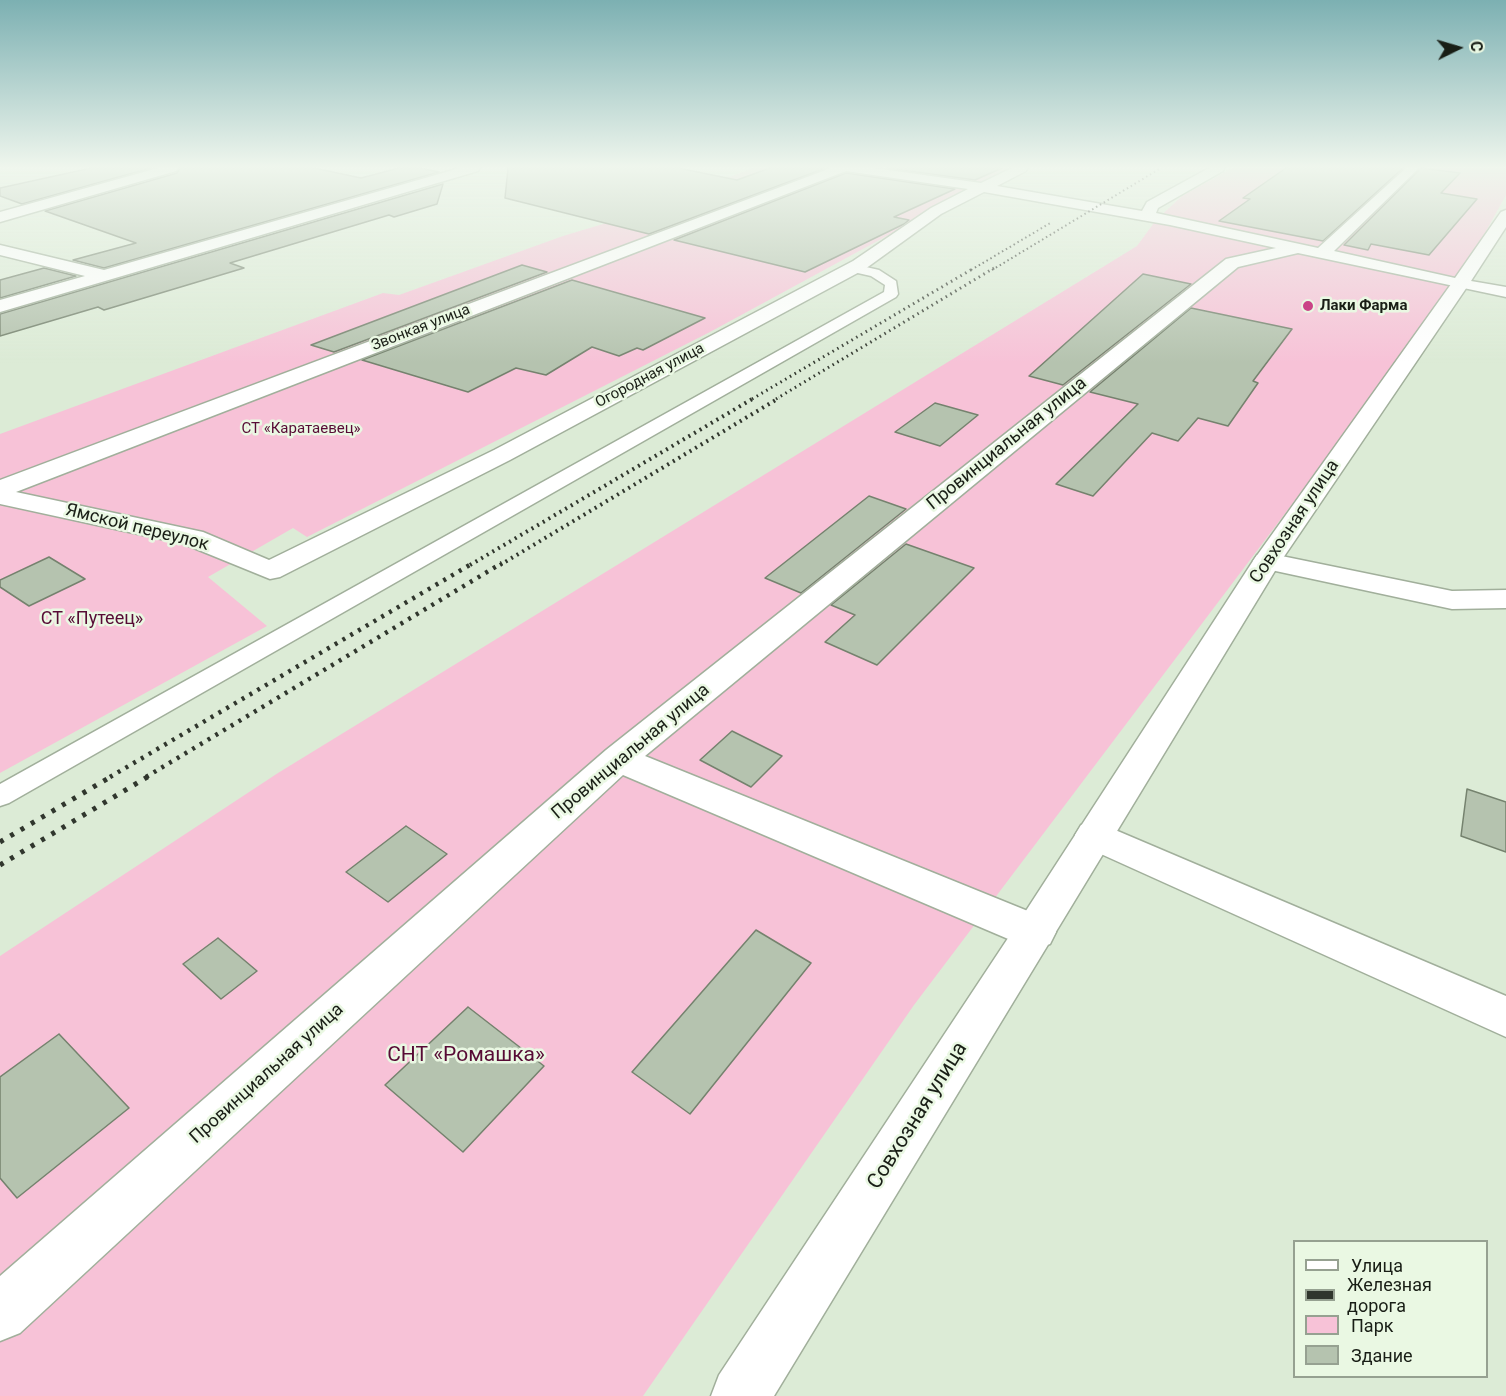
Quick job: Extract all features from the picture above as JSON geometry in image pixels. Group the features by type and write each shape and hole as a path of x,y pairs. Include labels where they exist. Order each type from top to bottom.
{"street":[{"path":"0,306 251,233"},
{"name":"Звонкая улица","path":"0,489 671,233"},
{"name":"Огородная улица","path":"270,571 502,455 853,268 904,233"},
{"path":"1227,233 1506,292"},
{"path":"1311,251 1333,233"},
{"name":"Совхозная улица","path":"740,1396 1035,932 1267,561 1494,233"},
{"path":"0,250 105,276"},
{"name":"Провинциальная улица","path":"0,1312 618,759 1232,262 1311,251"},
{"name":"Ямской переулок","path":"0,496 193,538 270,571"},
{"path":"1267,561 1452,600 1506,599"},
{"path":"618,759 1035,932"},
{"path":"1094,835 1506,1017"}],"lane":[{"path":"0,796 891,294 891,284 875,273 853,268"}],"green space":[{"name":"СТ «Каратаевец»","path":"573,233 892,233 710,332 307,537 293,528 208,577 267,626 0,773 0,434 383,293 399,295"},
{"name":"СНТ «Ромашка»","path":"1146,233 1485,233 1453,291 914,1005 643,1396 0,1396 0,956 278,773 1137,246"}],"building":[{"path":"108,233 226,233 104,268 73,260 136,243"},
{"path":"276,233 329,233 230,263 244,268 104,310 98,307 0,336 0,314"},
{"path":"692,233 885,233 805,272 674,240"},
{"path":"1282,233 1332,233 1323,241"},
{"path":"1356,233 1448,233 1429,255 1371,244 1368,250 1344,245"},
{"path":"522,265 547,272 334,352 311,345"},
{"path":"44,268 76,276 0,298 0,280"},
{"path":"1143,274 1191,284 1063,385 1029,376"},
{"path":"572,280 705,318 643,350 637,348 619,356 592,347 546,375 516,368 468,392 362,360"},
{"path":"1191,308 1292,329 1253,381 1258,383 1228,426 1198,418 1178,441 1152,433 1093,496 1056,484 1138,404 1090,392"},
{"path":"935,403 978,415 940,446 895,432"},
{"path":"869,496 906,509 801,593 765,578"},
{"path":"906,544 974,568 877,665 825,642 855,615 831,605"},
{"path":"49,557 85,579 29,606 0,587 0,580"},
{"path":"732,731 782,756 751,787 700,760"},
{"path":"1467,789 1506,802 1506,852 1461,836"},
{"path":"406,826 447,854 388,902 346,872"},
{"path":"756,930 811,963 690,1114 632,1072"},
{"path":"218,938 257,971 221,999 183,964"},
{"path":"468,1007 544,1066 463,1152 385,1085"},
{"path":"59,1034 129,1108 17,1198 0,1178 0,1077"}],"railway":[{"path":"971,270 1033,233"},
{"path":"992,270 1053,233"},
{"path":"752,399 974,268"},
{"path":"776,399 994,268"},
{"path":"470,565 754,398"},
{"path":"500,565 779,398"},
{"path":"110,777 473,563"},
{"path":"146,777 502,563"},
{"path":"0,842 112,776"},
{"path":"0,865 149,776"}],"place":[{"name":"Лаки Фарма","path":"1308,306"}],"park label":[{"name":"СТ «Путеец»","path":"92,619"}]}
